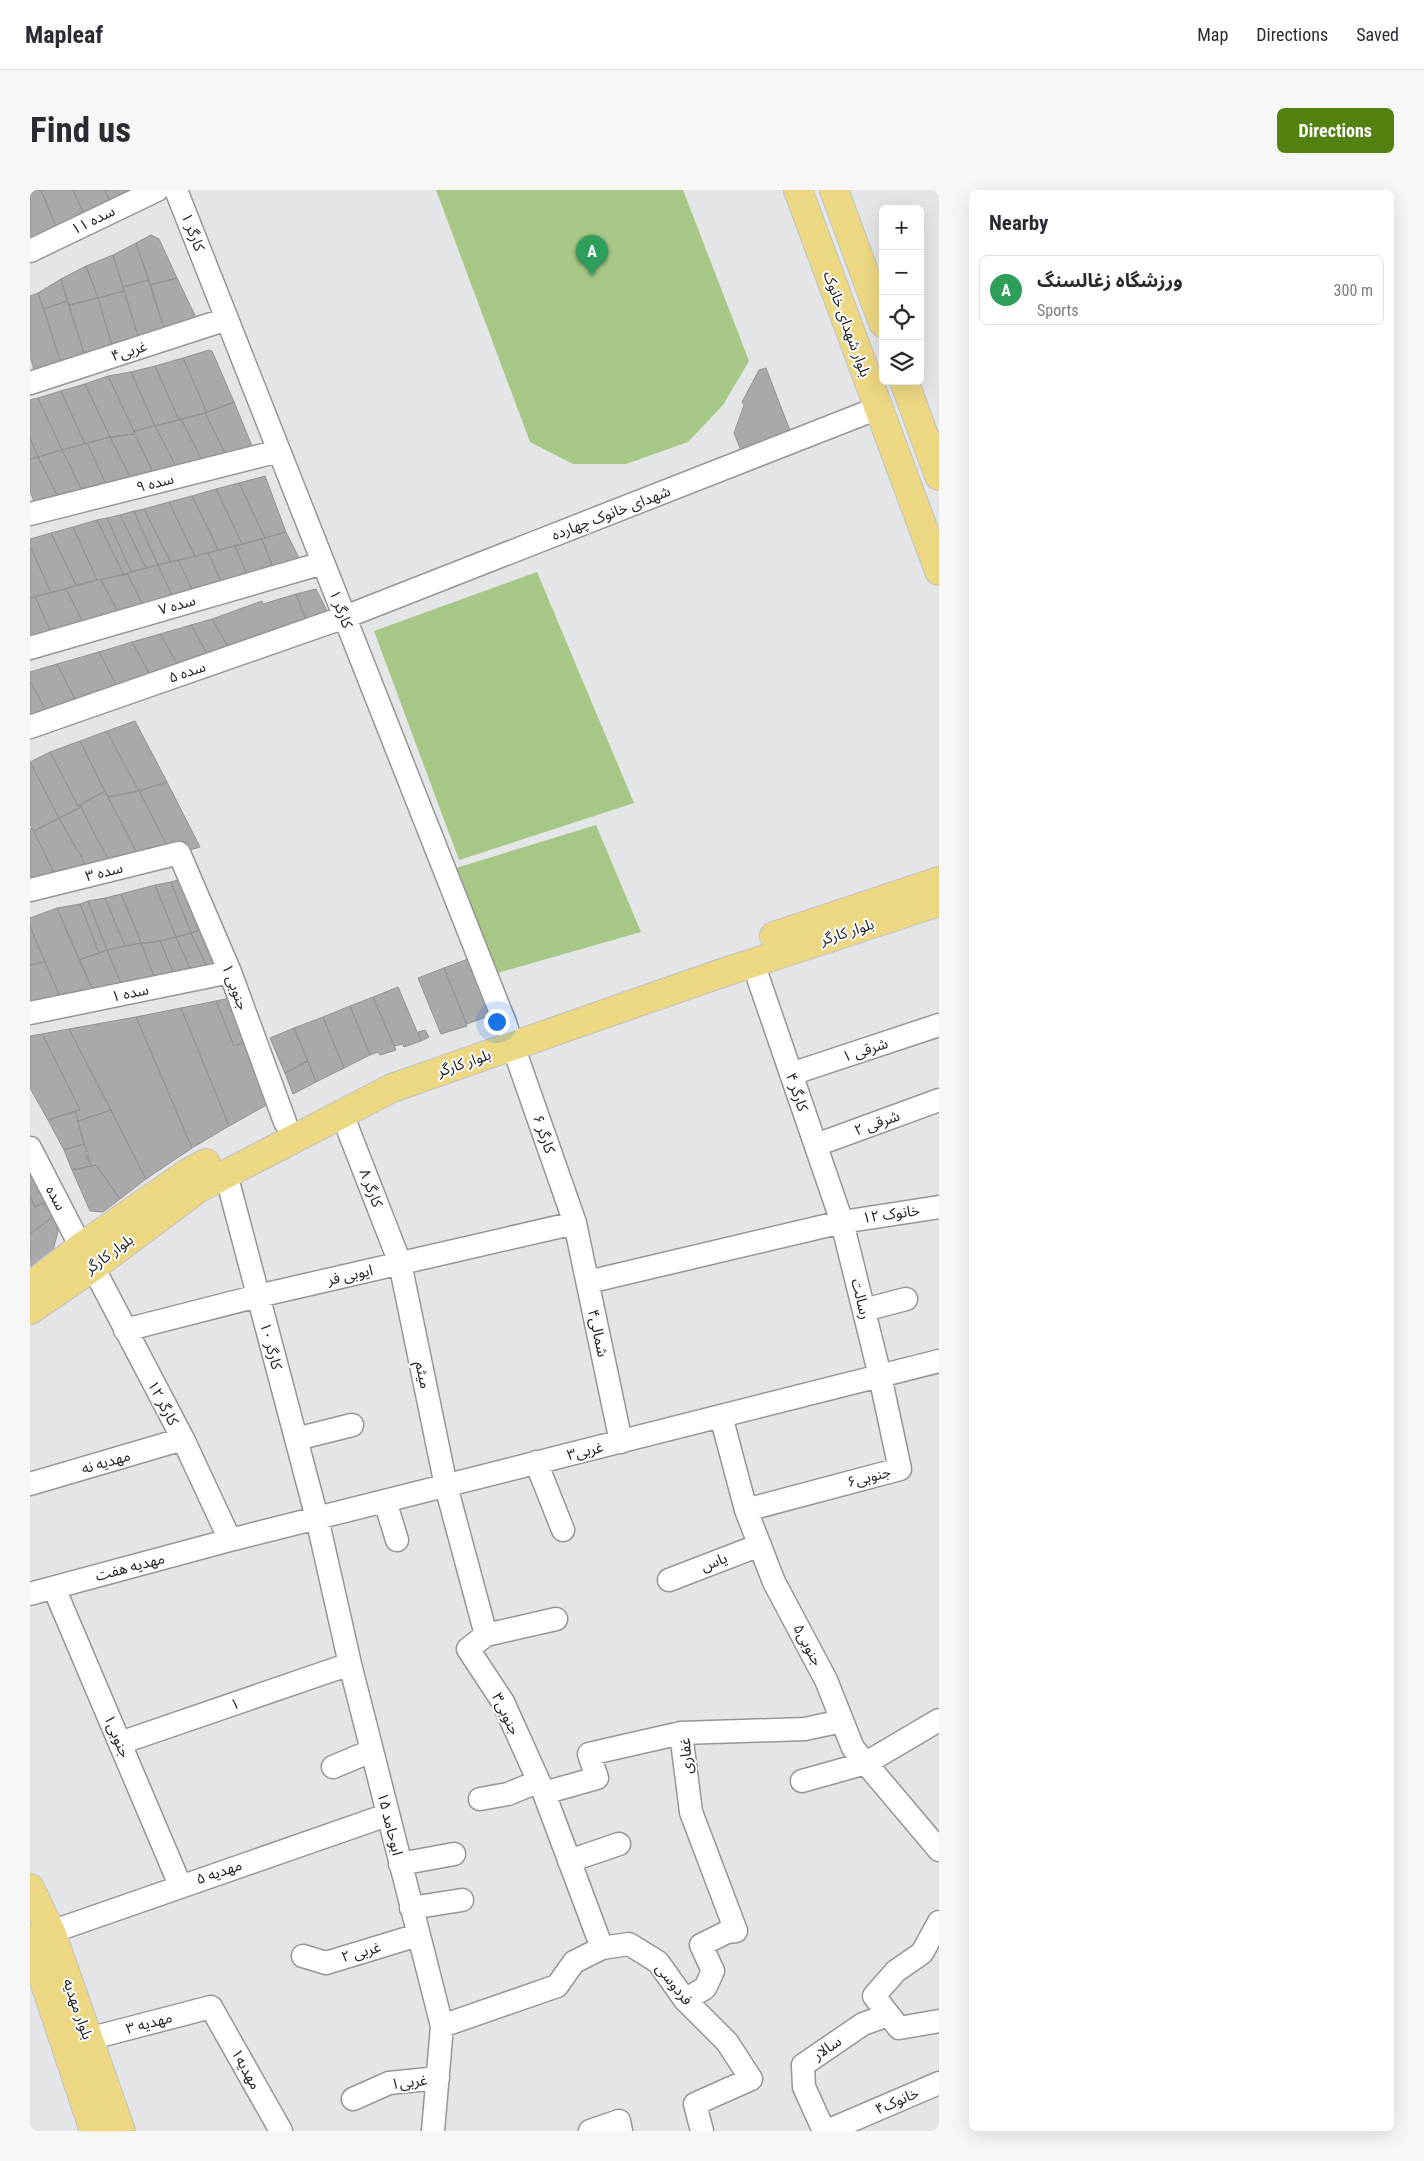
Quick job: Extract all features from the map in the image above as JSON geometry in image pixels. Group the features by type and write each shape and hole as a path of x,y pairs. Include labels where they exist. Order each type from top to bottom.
{"main road":[{"name":"بلوار شهدای خانوک","path":"798,190 939,571"},
{"path":"834,190 879,313"},
{"path":"905,385 939,476"},
{"name":"بلوار کارگر","path":"30,1286 87,1257 199,1188 392,1088 510,1037 713,956 939,881"},
{"name":"بلوار کارگر","path":"30,1310 87,1257 189,1172 385,1071 510,1037 753,963 939,902"},
{"name":"بلوار مهدیه","path":"30,1888 94,2131"},
{"name":"بلوار مهدیه","path":"41,1935 88,2039 121,2131"}],"street":[{"name":"سده ۱۱","path":"30,251 156,190"},
{"name":"کارگر ۱","path":"176,190 510,1037"},
{"name":"غربی۴","path":"30,383 227,319"},
{"name":"شهدای خانوک چهارده","path":"344,617 878,408"},
{"name":"سده ۹","path":"30,514 279,451"},
{"name":"سده ۷","path":"30,648 323,562"},
{"name":"سده ۵","path":"30,727 344,617"},
{"name":"سده ۳","path":"30,890 179,854"},
{"name":"۱ جنوبی","path":"179,854 230,972 285,1122"},
{"name":"کارگر ۴","path":"753,963 842,1222"},
{"name":"سده ۱","path":"30,1014 230,972"},
{"name":"شرقی ۱","path":"791,1074 939,1025"},
{"name":"کارگر ۶","path":"510,1037 575,1223"},
{"name":"شرقی ۲","path":"816,1145 939,1100"},
{"name":"کارگر ۸","path":"342,1114 400,1263"},
{"name":"سده","path":"30,1148 87,1257"},
{"name":"کارگر ۱۰","path":"226,1174 317,1518"},
{"name":"خانوک ۱۲","path":"588,1282 842,1222 939,1207"},
{"name":"رسالت","path":"842,1222 880,1376"},
{"name":"ایوبی فر","path":"125,1330 258,1296 575,1223"},
{"name":"شمالی۴","path":"575,1223 621,1442"},
{"name":"کارگر ۱۲","path":"87,1257 183,1440 230,1540"},
{"name":"میثم","path":"400,1263 446,1486"},
{"path":"864,1310 906,1300"},
{"name":"غربی۳","path":"230,1540 939,1361"},
{"name":"جنوبی۶","path":"746,1510 900,1469 880,1376"},
{"name":"جنوبی۵","path":"721,1416 746,1510 774,1582 826,1680 853,1748 939,1850"},
{"path":"296,1440 352,1425"},
{"name":"مهدیه نه","path":"30,1484 183,1440"},
{"path":"536,1462 563,1530"},
{"path":"446,1486 486,1635 556,1618"},
{"path":"385,1501 397,1540"},
{"name":"ابوحامد ۱۵","path":"317,1518 371,1751 442,2026 433,2131"},
{"name":"مهدیه هفت","path":"30,1594 230,1540"},
{"name":"یاس","path":"669,1580 760,1545"},
{"name":"جنوبی۱","path":"54,1588 180,1885"},
{"name":"جنوبی۳","path":"486,1635 468,1649 503,1702 541,1787 602,1948"},
{"name":"۱","path":"120,1743 350,1664"},
{"path":"802,1781 866,1764 939,1720"},
{"name":"غفاری","path":"685,2000 705,1988 713,1971 701,1945 727,1932 736,1931 691,1812 681,1732 805,1729 842,1721"},
{"path":"480,1799 596,1778 589,1754 681,1732"},
{"path":"333,1767 371,1751"},
{"name":"مهدیه ۵","path":"41,1935 180,1885 387,1815"},
{"path":"570,1860 619,1844"},
{"path":"400,1864 454,1854"},
{"path":"411,1908 462,1900"},
{"path":"939,1922 922,1953 896,1971 874,1996 898,2028 939,2021"},
{"name":"۲ غربی","path":"303,1956 326,1962 418,1936"},
{"name":"فردوسی","path":"442,2026 557,1986 574,1962 602,1948 628,1944 658,1962 685,2000 727,2042 751,2079 695,2104 702,2131"},
{"name":"مهدیه ۳","path":"88,2039 210,2006"},
{"name":"مهدیه۱","path":"210,2006 281,2131"},
{"name":"سالار","path":"825,2131 804,2088 803,2065 863,2024 888,2015"},
{"name":"غربی۱","path":"353,2099 389,2083 438,2078"},
{"name":"خانوک۴","path":"825,2131 869,2123 939,2083"},
{"path":"590,2131 619,2121 621,2131"}],"green space":[{"path":"436,190 683,190 749,361 723,405 688,442 626,464 573,464 530,442"},
{"path":"537,572 634,803 459,860 374,631"},
{"path":"596,825 641,932 494,974 456,868"}],"building":[{"path":"30,190 41,190 56,227 33,243 30,236"},
{"path":"41,190 73,190 86,219 56,227"},
{"path":"73,190 105,190 112,206 86,219"},
{"path":"105,190 139,190 112,206"},
{"path":"151,235 159,239 177,278 150,285 136,243"},
{"path":"136,243 149,280 123,287 113,255"},
{"path":"113,255 124,291 98,298 86,266"},
{"path":"86,266 98,298 69,305 61,279"},
{"path":"177,278 201,328 168,341 150,285"},
{"path":"61,279 67,301 44,309 38,293"},
{"path":"149,280 168,341 142,349 123,287"},
{"path":"124,291 142,349 115,355 98,298"},
{"path":"38,293 63,369 36,377 30,356 30,296"},
{"path":"98,298 115,355 87,362 69,305"},
{"path":"67,301 87,362 63,369 44,309"},
{"path":"209,350 212,351 234,402 205,413 205,408 183,358"},
{"path":"183,358 205,408 205,413 179,420 155,366"},
{"path":"155,366 179,420 155,426 131,372"},
{"path":"766,368 794,441 744,458 734,433 744,405 742,402 759,370"},
{"path":"131,372 155,426 134,431 108,376"},
{"path":"108,376 134,434 110,437 85,384"},
{"path":"85,384 110,437 85,444 61,391"},
{"path":"61,391 85,444 62,450 38,398"},
{"path":"38,398 62,450 38,457 30,438 30,400"},
{"path":"234,402 257,458 229,461 205,413"},
{"path":"205,413 229,461 206,468 181,419"},
{"path":"181,419 203,463 182,478 155,426"},
{"path":"155,426 182,478 158,484 134,431"},
{"path":"134,434 158,484 134,485 110,437"},
{"path":"110,437 134,485 112,497 87,443"},
{"path":"30,438 38,457 30,459"},
{"path":"87,443 112,497 86,499 62,450"},
{"path":"62,450 86,499 62,505 38,457"},
{"path":"38,457 62,505 39,512 30,492 30,459"},
{"path":"265,476 286,532 265,538 239,483"},
{"path":"239,483 265,538 242,544 216,489"},
{"path":"216,489 242,544 218,550 192,496"},
{"path":"192,496 218,550 195,556 169,502"},
{"path":"169,502 195,556 171,562 144,509"},
{"path":"144,509 171,562 158,565 134,511"},
{"path":"134,511 158,565 146,568 120,515"},
{"path":"120,515 146,568 132,572 129,567 107,518"},
{"path":"107,518 132,572 124,575 97,520"},
{"path":"97,520 124,575 97,580 73,527"},
{"path":"73,527 97,580 76,585 51,533"},
{"path":"286,532 300,560 277,579 262,539"},
{"path":"51,533 76,585 51,593 30,546 30,539"},
{"path":"262,539 273,567 252,587 235,546"},
{"path":"30,546 51,593 30,598"},
{"path":"235,546 252,587 227,593 208,553"},
{"path":"208,553 227,593 197,599 178,560"},
{"path":"178,560 194,593 172,595 158,565"},
{"path":"158,565 172,595 143,605 127,573"},
{"path":"127,573 143,605 122,620 101,580"},
{"path":"101,580 124,624 89,634 66,589"},
{"path":"66,589 89,634 54,640 35,596"},
{"path":"316,589 327,611 308,626 296,594"},
{"path":"296,594 307,622 232,653 212,619 262,601 263,604"},
{"path":"35,596 54,640 30,652 30,598"},
{"path":"212,619 230,651 210,659 191,625"},
{"path":"191,625 210,659 181,670 160,634"},
{"path":"160,634 181,670 153,680 132,642"},
{"path":"132,642 153,680 120,692 99,652"},
{"path":"99,652 120,692 79,707 57,664"},
{"path":"57,664 79,707 50,718 30,681 30,672"},
{"path":"30,681 50,718 30,725"},
{"path":"135,721 167,782 139,791 107,731"},
{"path":"107,731 139,791 108,797 101,784 80,741"},
{"path":"80,741 105,791 78,806 50,752"},
{"path":"50,752 78,806 80,805 81,807 59,818 30,762"},
{"path":"30,762 59,818 34,831 30,825"},
{"path":"167,782 200,847 172,855 139,791"},
{"path":"105,791 140,858 110,861 97,839 80,805"},
{"path":"139,791 172,855 140,858 108,797"},
{"path":"81,807 114,870 86,869 80,853 59,818"},
{"path":"59,818 80,853 86,869 55,875 34,831"},
{"path":"32,828 55,875 30,891 30,829"},
{"path":"185,878 208,927 191,933 171,882"},
{"path":"171,882 191,933 176,937 155,885"},
{"path":"155,885 176,937 141,943 121,894"},
{"path":"121,894 141,943 125,946 105,898"},
{"path":"105,898 125,946 107,950 88,901"},
{"path":"88,901 107,950 99,953 80,904"},
{"path":"80,904 99,953 79,960 57,908"},
{"path":"57,908 94,993 64,1006 30,926 30,918"},
{"path":"30,926 45,962 30,965"},
{"path":"208,927 215,967 207,967 191,933"},
{"path":"191,933 207,967 191,970 176,937"},
{"path":"176,937 191,970 178,984 160,941"},
{"path":"160,941 178,984 160,992 141,943"},
{"path":"141,943 160,992 125,993 107,950"},
{"path":"107,950 125,993 94,993 79,960"},
{"path":"468,959 491,1013 489,1016 467,1024 444,968"},
{"path":"45,962 64,1006 30,1007 30,965"},
{"path":"444,968 467,1026 441,1034 418,978"},
{"path":"398,987 421,1041 404,1047 403,1044 394,1046 373,997"},
{"path":"239,996 256,1037 234,1046 216,1001"},
{"path":"373,997 396,1050 380,1055 378,1052 370,1055 350,1006"},
{"path":"216,1001 234,1046 256,1037 281,1097 229,1126 181,1008"},
{"path":"350,1006 370,1055 344,1068 323,1017"},
{"path":"181,1008 229,1126 192,1148 136,1017"},
{"path":"136,1017 192,1148 146,1179 69,1029"},
{"path":"323,1017 344,1068 316,1082 294,1028"},
{"path":"294,1028 308,1061 285,1073 270,1038"},
{"path":"69,1029 111,1110 78,1121 75,1111 80,1110 42,1034"},
{"path":"425,1030 429,1037 421,1041 418,1032"},
{"path":"42,1034 80,1110 48,1120 30,1088 30,1036"},
{"path":"308,1061 316,1082 293,1094 285,1073"},
{"path":"111,1110 146,1179 120,1199 96,1165 91,1166 86,1156 89,1155 78,1121"},
{"path":"75,1111 84,1144 64,1150 48,1120"},
{"path":"84,1144 91,1166 72,1170 64,1150"},
{"path":"96,1165 120,1199 103,1212 90,1211 72,1170"},
{"path":"30,1174 46,1202 35,1207 30,1196"},
{"path":"30,1196 35,1207 46,1202 54,1216 30,1234"},
{"path":"54,1216 58,1231 53,1251 31,1267 30,1234"}],"place":[{"name":"ورزشگاه زغالسنگ","path":"592,276"}]}
